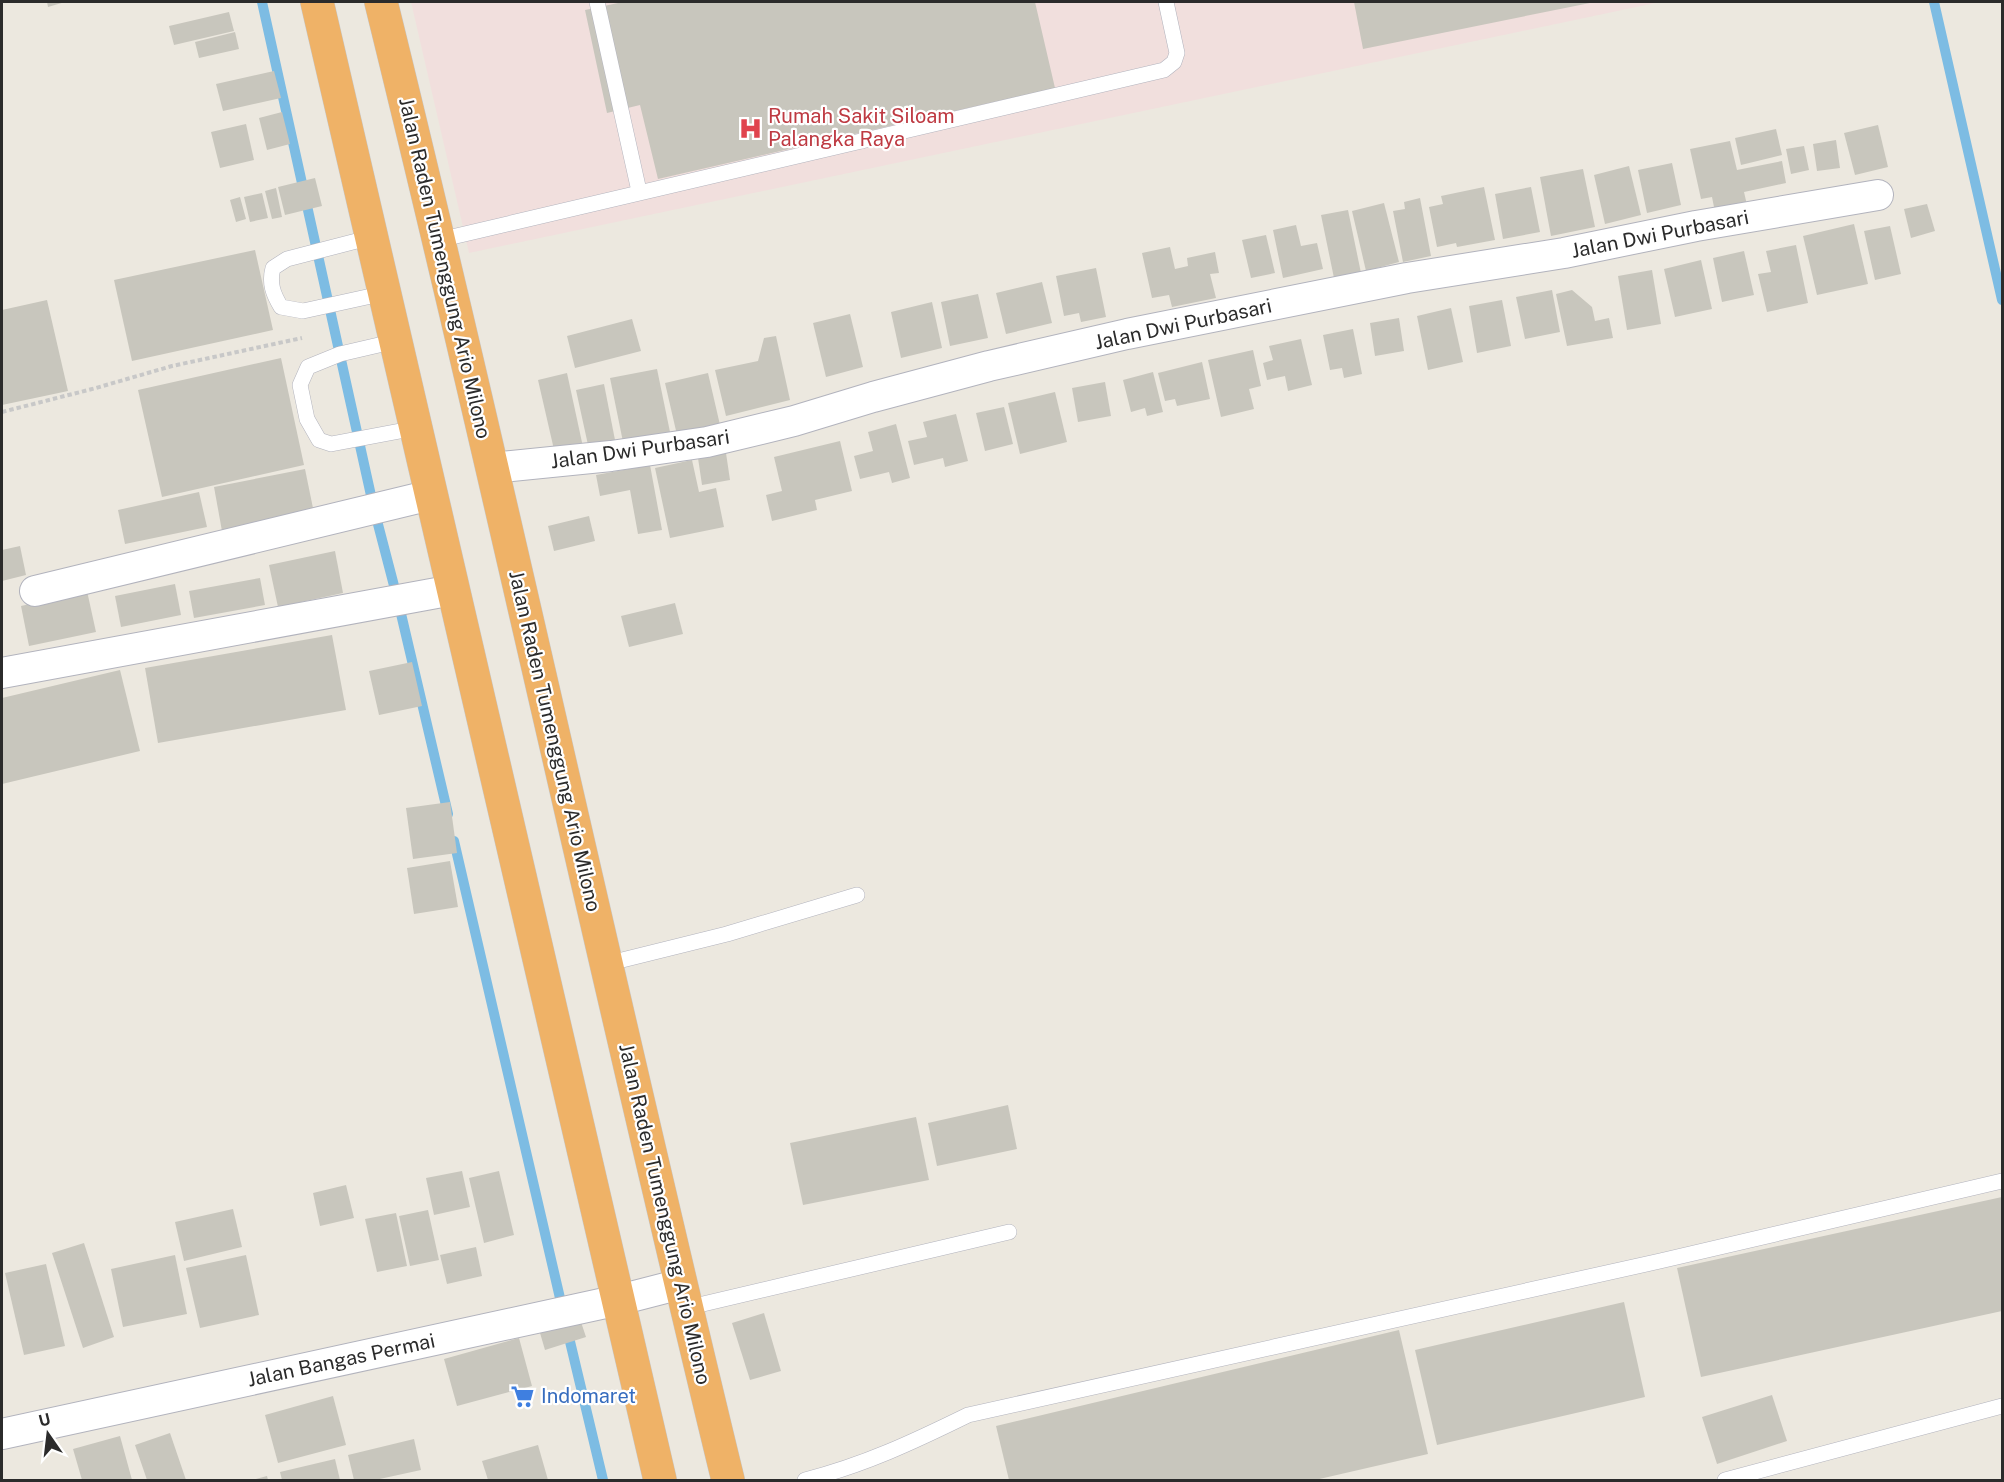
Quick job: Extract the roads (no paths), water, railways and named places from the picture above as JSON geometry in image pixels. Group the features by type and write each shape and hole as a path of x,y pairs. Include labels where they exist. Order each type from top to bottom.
{"highway":[{"path":"320,2 431,495 660,1480"},
{"name":"Jalan Raden Tumenggung Ario Milono","path":"381,2 439,240 683,1296 728,1480"}],"street":[{"name":"Jalan Dwi Purbasari","path":"492,468 611,456 707,442 794,421 979,369 1127,334 1407,278 1878,195"},
{"path":"36,591 431,495"},
{"path":"2,673 453,590"},
{"name":"Jalan Bangas Permai","path":"2,1434 619,1299 683,1296"}],"lane":[{"path":"597,2 639,191"},
{"path":"439,240 639,191 1164,70 1174,62 1177,53 1166,2"},
{"path":"372,237 287,259 273,268 270,279 274,295 282,307 303,311 385,293"},
{"path":"396,341 340,354 308,367 300,385 307,419 319,440 331,444 416,428"},
{"path":"606,964 727,934 857,895"},
{"path":"805,1480 846,1470 906,1445 968,1415 1660,1261 2002,1181"},
{"path":"683,1296 1009,1232"},
{"path":"1725,1480 2002,1406"}],"waterway":[{"path":"262,2 374,509 448,814"},
{"path":"1934,2 2002,300"},
{"path":"454,841 563,1311"},
{"path":"567,1329 603,1480"}],"place":[{"name":"Rumah Sakit Siloam Palangka Raya","path":"750,128"},
{"name":"Indomaret","path":"523,1396"}]}
